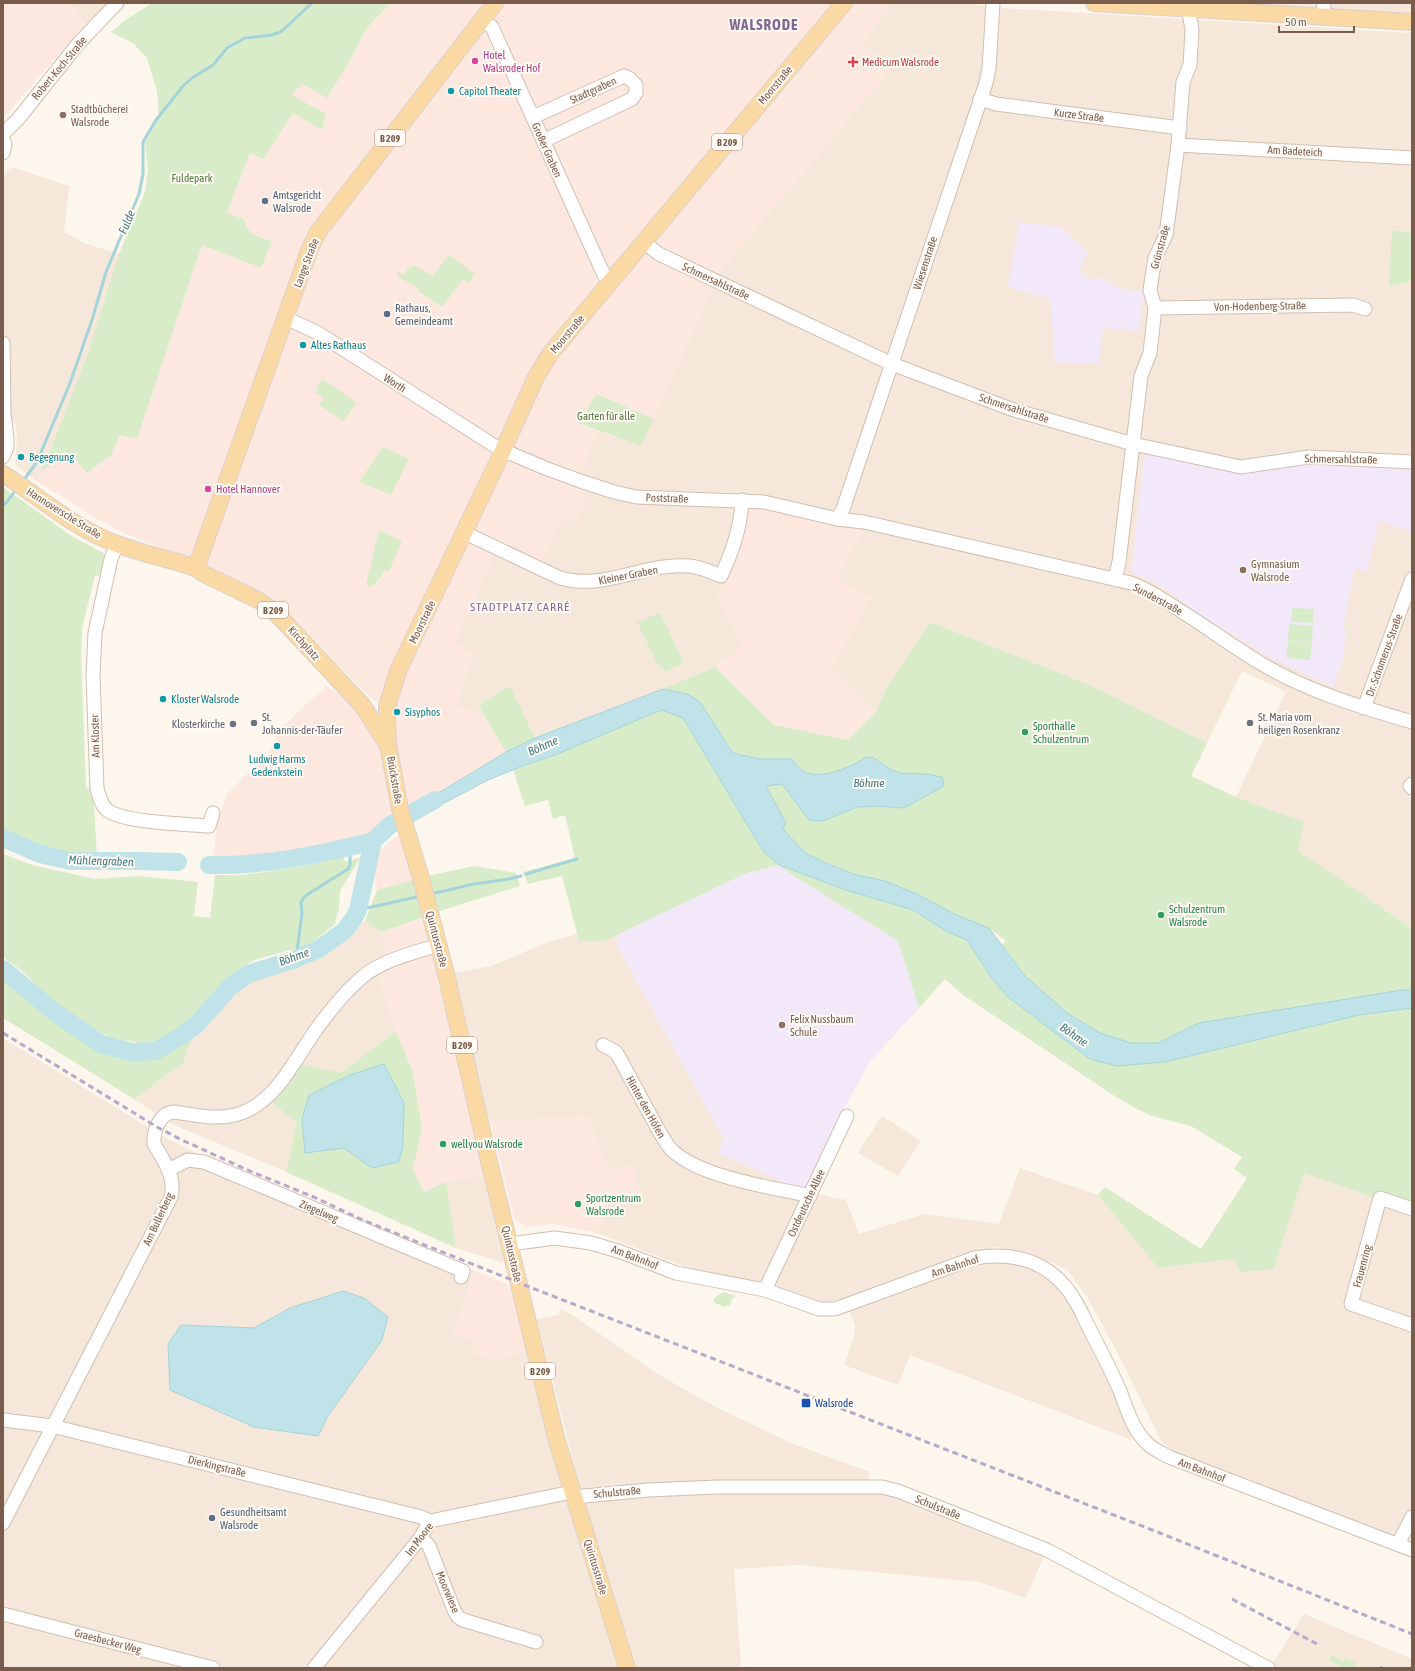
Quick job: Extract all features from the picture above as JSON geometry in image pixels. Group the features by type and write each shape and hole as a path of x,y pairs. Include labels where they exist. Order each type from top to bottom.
{"main road":[{"name":"Lange Straße","path":"196,568 309,251 324,222 495,3"},
{"name":"Moorstraße","path":"387,715 398,671 504,450 536,377 550,354 844,3"},
{"path":"1094,3 1324,10 1412,22"},
{"name":"Hannoversche Straße","path":"14,481 79,525 117,544 196,568"},
{"name":"Kirchplatz","path":"196,568 204,574 260,601 274,611 367,711 388,745"},
{"path":"367,711 376,710 387,715"},
{"name":"Brückstraße","path":"387,715 388,745 401,811 407,833"},
{"name":"Quintusstraße","path":"407,833 439,945 488,1157 557,1441 627,1668"}],"street":[{"name":"Robert-Koch-Straße","path":"3,134 19,118 78,44 117,3"},
{"name":"Wiesenstraße","path":"837,519 843,509 990,69 993,3"},
{"name":"Grünstraße","path":"1115,579 1119,562 1140,376 1150,353 1154,308 1150,290 1152,274 1155,258 1166,235 1180,128 1183,82 1190,64 1192,30 1190,6"},
{"name":"Großer Graben","path":"482,20 492,27 604,274 611,281"},
{"name":"Stadtgraben","path":"533,117 624,76 636,85 636,93 632,99 543,141"},
{"name":"Kurze Straße","path":"980,99 996,104 1180,128"},
{"path":"3,139 5,148 3,153"},
{"name":"Am Badeteich","path":"1178,145 1412,158"},
{"name":"Schmersahlstraße","path":"644,242 659,254 892,364 1011,409 1133,444 1241,467 1309,457 1412,462"},
{"name":"Von-Hodenberg-Straße","path":"1154,308 1353,305 1365,309"},
{"name":"Worth","path":"286,318 318,333 504,450"},
{"path":"3,343 4,424 7,447 3,457"},
{"name":"Poststraße","path":"504,450 552,470 626,495 641,497 764,502 837,519"},
{"name":"Kleiner Graben","path":"465,533 560,578 573,582 584,583 678,566 700,568 721,576 726,567 742,517 742,500"},
{"name":"Sunderstraße","path":"837,519 864,522 1115,579 1145,589 1188,615 1260,663 1296,683 1364,708 1412,722"},
{"name":"Am Kloster","path":"117,544 111,559 99,611 94,645 93,676 97,788 100,800 107,810 124,817 142,820 209,826 213,813"},
{"name":"Dr.-Schomerus-Straße","path":"1364,708 1412,579"},
{"path":"1412,784 1410,786 1412,788"},
{"name":"Am Bullerberg","path":"3,1523 171,1196 173,1183 154,1144 157,1127 165,1115 170,1112 175,1112 219,1117 236,1114 255,1107 271,1094 333,1008 361,978 384,963 439,945"},
{"name":"Hinter den Höfen","path":"603,1045 616,1052 661,1135 670,1148 685,1161 702,1170 721,1176 810,1196"},
{"name":"Ostdeutsche Allee","path":"765,1290 771,1274 787,1245 846,1116"},
{"name":"Ziegelweg","path":"168,1170 188,1160 204,1162 463,1271 461,1277"},
{"name":"Frauenring","path":"1412,1209 1380,1198 1351,1304 1412,1325"},
{"name":"Am Bahnhof","path":"510,1244 555,1238 576,1240 608,1247 676,1273 765,1290 819,1309 830,1310 974,1258 1006,1256 1022,1259 1042,1266 1052,1272 1074,1298 1111,1371 1135,1426 1148,1444 1169,1457 1412,1550"},
{"name":"Dierkingstraße","path":"3,1420 52,1426 421,1517 430,1521"},
{"name":"Schulstraße","path":"573,1494 717,1486 882,1487 898,1491 1047,1550 1268,1668"},
{"name":"Im Moore","path":"314,1668 421,1537 430,1521 573,1494"},
{"path":"1398,1544 1412,1517"},
{"name":"Moorwiese","path":"421,1537 430,1546 458,1617 536,1642"},
{"name":"Graesbecker Weg","path":"3,1614 213,1668"}],"shaded area":[{"path":"3,3 70,3 86,24 3,118"},
{"path":"70,3 108,3 86,24"},
{"path":"390,3 894,3 862,43 890,70 721,270 654,419 597,394 578,423 598,431 580,476 593,480 578,520 563,517 541,564 500,543 455,642 473,655 456,705 484,716 506,752 412,809 406,803 388,716 379,703 366,694 273,597 208,566 123,533 99,520 38,482 42,472 55,461 71,454 111,455 120,435 137,439 202,244 261,268 272,241 253,235 246,228 244,219 227,213 250,153 263,159 293,113 322,129 326,114 292,95 302,84 327,97 348,64 367,28"},
{"path":"894,3 965,3 1003,8 1412,33 1412,928 1298,851 1304,822 1236,797 1286,692 1242,671 1207,743 1085,683 930,622 885,691 876,712 831,669 871,597 836,579 863,529 810,521 773,511 750,508 718,599 744,646 715,667 663,689 535,738 510,687 478,705 484,716 455,705 473,655 455,642 500,542 580,476 598,431 641,446 721,270 890,70 862,43"},
{"path":"1138,3 1412,3 1412,18"},
{"path":"12,167 69,186 64,232 84,243 119,254 133,220 202,244 42,472 38,482 15,465 17,438 15,422 3,421 3,175"},
{"path":"1019,222 1060,227 1088,252 1080,268 1083,275 1091,279 1099,277 1124,290 1144,292 1139,331 1103,328 1099,364 1055,362 1050,299 1008,287"},
{"name":"Gymnasium Walsrode","path":"1148,454 1229,472 1252,473 1297,464 1412,467 1412,532 1379,521 1367,572 1355,568 1343,628 1347,630 1342,663 1333,687 1273,659 1197,613 1165,588 1131,572 1144,457"},
{"path":"750,508 773,511 810,521 863,529 836,579 872,597 831,669 876,712 848,740 774,725 715,667 744,646 718,599"},
{"path":"326,686 353,703 387,752 394,815 374,833 363,838 276,855 213,860 217,824 227,794 252,769 264,763 280,729"},
{"path":"400,835 414,880 377,890 374,871 377,857 386,844"},
{"name":"Felix Nussbaum Schule","path":"779,865 789,873 898,941 919,1008 869,1063 835,1125 806,1192 718,1153 724,1139 618,947 616,935 747,873"},
{"path":"422,918 448,1019 483,1175 446,1182 424,1192 413,1169 422,1128 413,1072 396,1031 376,967 387,960 382,932"},
{"path":"365,921 382,932 387,960 376,967 396,1031 341,1073 297,1123 286,1172 172,1124 134,1099 183,1063 194,1033 231,993 249,982 309,960 331,949"},
{"path":"577,934 579,941 604,941 616,935 618,947 724,1139 806,1192 846,1200 859,1234 925,1214 999,1224 1020,1168 1098,1195 1158,1268 1234,1259 1274,1269 1304,1173 1412,1211 1412,1544 1186,1459 1163,1444 1116,1350 1086,1295 1066,1269 1034,1255 995,1247 847,1298 821,1303 771,1284 699,1272 597,1233 609,1207 618,1198 639,1192 633,1166 609,1171 588,1116 490,1121 455,973 491,966 548,942"},
{"path":"3,1038 164,1137 201,1155 475,1271 453,1334 476,1342 472,1354 530,1350 571,1515 617,1668 3,1668"},
{"path":"588,1116 609,1171 633,1165 639,1192 618,1198 609,1207 597,1233 553,1224 525,1227 514,1218 490,1121"},
{"path":"882,1116 921,1141 898,1176 858,1153"},
{"path":"483,1175 504,1263 456,1248 446,1182"},
{"path":"993,1261 1017,1264 1034,1269 1047,1275 1056,1285 1066,1298 1115,1396 1132,1440 910,1355 898,1385 844,1365 855,1333 855,1325 848,1308 968,1267"},
{"path":"475,1271 508,1284 530,1350 497,1360 472,1353 476,1342 453,1334"},
{"path":"561,1309 571,1314 661,1376 716,1407 791,1443 870,1472 868,1479 887,1493 1044,1556 1026,1598 979,1582 798,1565 734,1569 741,1668 637,1668 584,1503 537,1319 558,1315"},
{"path":"1304,1614 1412,1659 1412,1668 1270,1668"}],"green space":[{"name":"Fuldepark","path":"152,3 390,3 367,28 348,64 327,98 302,84 292,95 326,114 322,130 293,113 263,159 250,153 227,213 244,219 248,229 251,232 272,241 261,268 202,245 137,439 120,435 111,455 87,473 71,454 59,465 55,461 42,472 88,354 119,254 145,192 148,170 145,143 159,117 157,91 147,58 133,43 111,32 124,21"},
{"path":"1392,231 1412,232 1412,281 1389,286"},
{"path":"449,255 475,274 469,283 463,279 442,307 418,291 419,289 396,275 398,272 404,275 408,268 410,269 413,265 433,276"},
{"path":"322,379 357,403 343,421 319,405 324,398 316,393 318,385"},
{"name":"Garten für alle","path":"597,394 654,419 641,446 578,423"},
{"path":"383,447 409,459 391,495 359,482"},
{"path":"3,487 70,535 105,554 100,576 95,575 82,628 81,652 86,788 93,788 97,857 41,849 3,830"},
{"path":"379,530 402,541 389,571 385,570 381,577 371,587 366,584"},
{"path":"1292,608 1314,609 1313,623 1291,622"},
{"path":"660,613 682,659 681,665 665,671 657,663 637,622"},
{"path":"930,622 1085,683 1207,743 1191,776 1236,797 1304,822 1298,851 1412,928 1412,990 1199,1023 1158,1043 1131,1043 1100,1033 1067,1013 1025,976 1002,945 1006,941 989,928 954,914 919,895 885,881 853,874 805,853 783,829 786,823 766,786 782,784 809,819 823,821 857,807 877,806 926,774 900,773 866,757 853,765 837,771 812,774 801,770 792,759 759,759 733,753 700,702 663,689 715,667 774,725 848,740 876,712 885,691"},
{"path":"1289,624 1313,626 1312,643 1288,641"},
{"path":"1288,642 1312,643 1310,660 1286,658"},
{"path":"510,686 535,738 506,752 478,705"},
{"path":"661,710 683,717 763,851 779,865 747,873 604,941 579,941 562,876 528,884 523,872 575,858 565,815 553,819 548,800 525,806 513,770 555,755"},
{"path":"3,854 32,865 95,879 139,876 198,882 194,916 210,918 215,875 243,875 304,866 343,857 346,862 361,857 340,891 339,908 335,924 309,945 254,960 237,971 183,1029 156,1041 142,1043 114,1039 83,1024 56,1004 21,970 3,957"},
{"path":"779,865 846,890 913,910 946,931 967,940 991,977 1008,997 1165,1062 1359,1015 1412,1008 1412,1211 1304,1173 1274,1269 1240,1272 1234,1259 1158,1268 1098,1195 1105,1187 1201,1249 1247,1178 1234,1169 1242,1157 1191,1126 1152,1116 1113,1095 963,995 945,979 919,1008 898,941 789,873"},
{"path":"474,866 516,873 520,886 443,910 382,932 365,921 377,890 432,875"},
{"path":"3,976 52,1017 104,1052 133,1060 164,1055 194,1033 183,1063 134,1099 3,1018"},
{"path":"396,1031 413,1072 422,1128 413,1169 424,1192 446,1182 456,1248 286,1172 297,1123 273,1103 300,1064 341,1073","holes":["350,1075 372,1168 344,1148 309,1095"]},
{"path":"724,1292 736,1296 732,1299 730,1305 724,1307 713,1302 717,1296"},
{"path":"1332,1655 1343,1661 1346,1658 1357,1664 1355,1668 1344,1668 1329,1660"}],"water":[{"path":"663,689 687,694 700,702 733,753 759,759 792,759 801,770 812,774 837,771 853,765 866,757 874,758 890,769 900,773 926,774 942,777 944,786 904,808 877,806 857,807 823,821 809,820 782,784 766,786 786,823 783,829 805,853 853,874 885,881 919,895 954,914 989,928 1025,976 1067,1013 1100,1033 1131,1043 1158,1043 1199,1023 1402,990 1412,990 1412,1008 1359,1015 1165,1062 1117,1066 1090,1059 1008,997 991,977 967,940 946,931 913,910 846,890 779,865 763,851 683,718 661,710 555,755 488,780 414,819 412,809 506,752 535,738"},
{"path":"384,1064 404,1103 403,1146 399,1162 372,1168 344,1148 305,1153 302,1119 309,1095 350,1075"},
{"path":"343,1291 364,1298 388,1317 382,1340 328,1416 318,1436 254,1427 170,1390 168,1344 181,1325 254,1328 290,1308"}],"waterway":[{"name":"Fulde","path":"23,481 37,462 70,383 92,320 106,272 139,194 143,174 143,142 156,120 183,86 192,78 213,65 227,48 245,38 272,35 282,31 312,3"},
{"name":"Fulde","path":"3,505 17,488"},
{"name":"Böhme","path":"3,969 53,1011 101,1044 131,1052 155,1051 180,1037 196,1025 230,987 248,974 293,960 319,949 344,931 358,910 373,841 390,825 435,800"},
{"name":"Mühlengraben","path":"3,838 40,854 70,861 178,862"},
{"name":"Mühlengraben","path":"209,865 251,864 292,859 373,841"},
{"path":"296,958 302,914 301,902 305,896 348,869 350,865 350,847"},
{"path":"526,874 577,859"},
{"path":"431,894 474,884 521,876"},
{"path":"358,910 421,896"}],"railway":[{"path":"3,1033 157,1127 180,1139 365,1221 527,1286 1160,1533 1412,1634"},
{"path":"1232,1599 1317,1644"}],"place":[{"name":"Hotel Walsroder Hof","path":"475,61"},
{"name":"Medicum Walsrode","path":"853,62"},
{"name":"Capitol Theater","path":"451,91"},
{"name":"Stadtbücherei Walsrode","path":"63,115"},
{"name":"Amtsgericht Walsrode","path":"265,201"},
{"name":"Rathaus, Gemeindeamt","path":"387,314"},
{"name":"Altes Rathaus","path":"303,345"},
{"name":"Begegnung","path":"21,457"},
{"name":"Hotel Hannover","path":"208,489"},
{"name":"Gymnasium Walsrode","path":"1243,570"},
{"name":"Kloster Walsrode","path":"163,699"},
{"name":"Sisyphos","path":"397,712"},
{"name":"St. Johannis-der-Täufer","path":"254,723"},
{"name":"St. Maria vom heiligen Rosenkranz","path":"1250,723"},
{"name":"Klosterkirche","path":"233,724"},
{"name":"Sporthalle Schulzentrum","path":"1025,732"},
{"name":"Ludwig Harms Gedenkstein","path":"277,746"},
{"name":"Schulzentrum Walsrode","path":"1161,915"},
{"name":"Felix Nussbaum Schule","path":"782,1025"},
{"name":"wellyou Walsrode","path":"443,1144"},
{"name":"Sportzentrum Walsrode","path":"578,1204"},
{"name":"Walsrode","path":"806,1403"},
{"name":"Gesundheitsamt Walsrode","path":"212,1518"}],"district":[{"name":"WALSRODE","path":"764,25"},
{"name":"STADTPLATZ CARRÉ","path":"520,607"}]}
